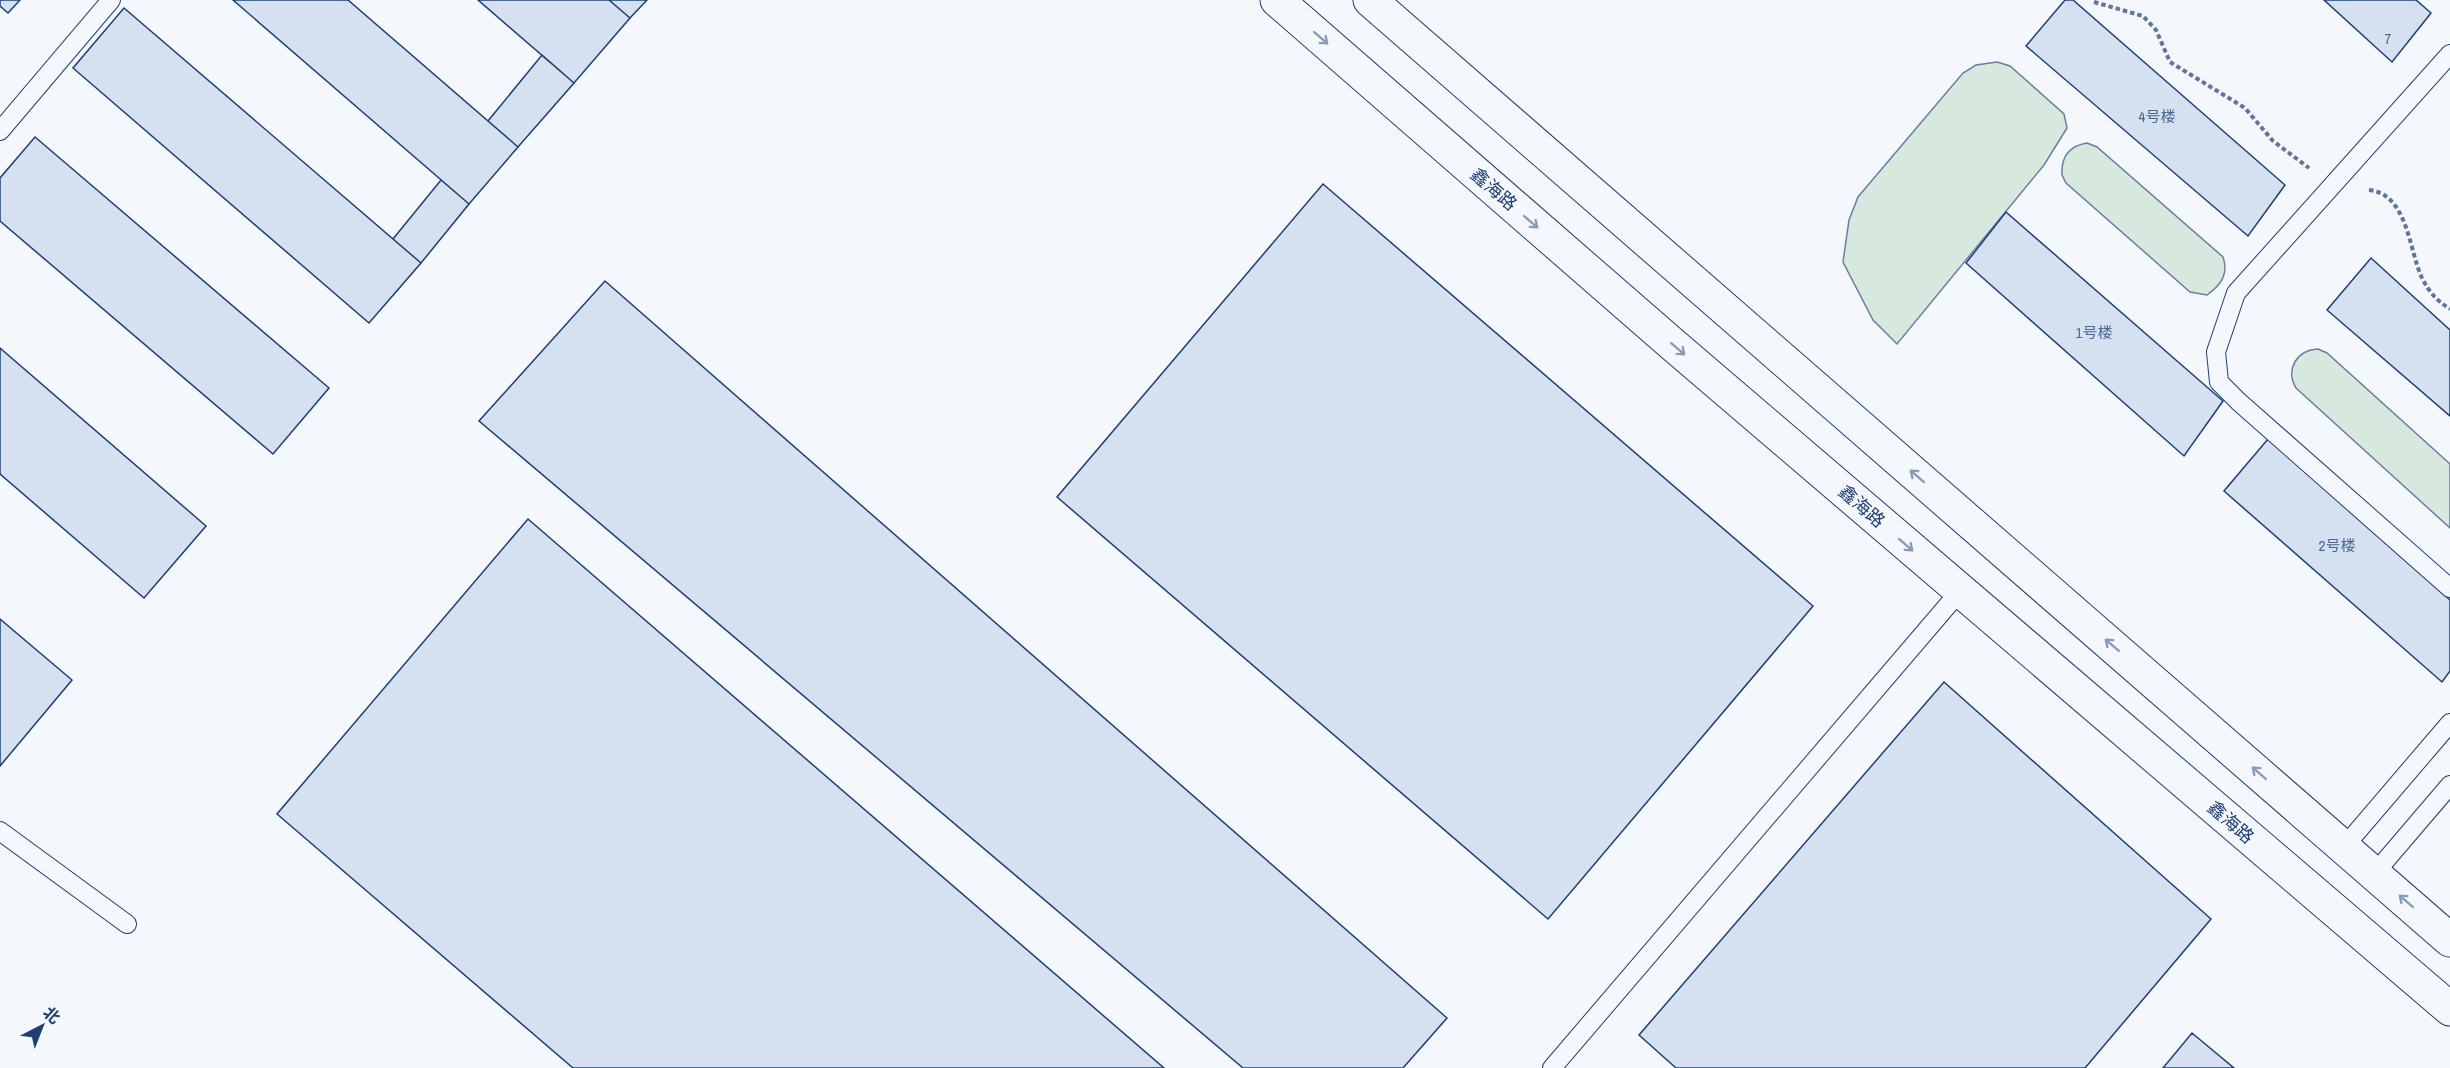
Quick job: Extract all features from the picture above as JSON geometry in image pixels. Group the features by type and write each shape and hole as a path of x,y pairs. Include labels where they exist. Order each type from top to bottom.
{"street":[{"name":"鑫海路","path":"1277,0 1960,591 2450,1009"},
{"path":"1370,0 2450,940"}],"lane":[{"path":"0,131 111,0"},
{"path":"2450,54 2236,293 2216,352 2219,382 2450,588"},
{"path":"1552,1068 1960,591"},
{"path":"2344,847 2450,723"},
{"path":"2374,874 2450,785"},
{"path":"0,831 127,924"}],"path":[{"path":"2094,2 2144,16 2156,30 2163,52 2178,69 2245,108 2273,141 2319,176 2345,187 2374,190 2397,207 2410,236 2414,259 2423,279 2436,300 2450,309"}],"shaded area":[{"path":"1997,62 2010,66 2064,114 2067,128 2044,165 1897,344 1873,320 1843,262 1849,220 1858,197 1963,73 1976,65"},
{"path":"2087,143 2097,147 2223,257 2224,274 2220,283 2212,291 2207,295 2190,292 2066,183 2062,169 2067,153"},
{"path":"2318,349 2327,353 2450,464 2450,528 2296,388 2292,374 2295,362 2304,353"}],"building":[{"path":"0,0 20,0 8,13 0,6"},
{"path":"233,0 348,0 518,147 469,204"},
{"path":"478,0 609,0 630,18 574,83"},
{"path":"609,0 647,0 630,18"},
{"path":"2065,0 2073,0 2285,185 2248,236 2026,46"},
{"path":"2324,0 2416,0 2431,13 2392,62"},
{"path":"124,8 421,263 369,323 73,68"},
{"path":"542,55 574,83 518,147 488,121"},
{"path":"35,137 329,388 273,454 0,221 0,178"},
{"path":"441,180 469,204 421,263 393,239"},
{"path":"1323,184 1813,606 1548,919 1057,497"},
{"path":"2006,212 2223,401 2184,456 1966,263"},
{"path":"2371,258 2450,330 2450,416 2327,310"},
{"path":"605,281 1447,1018 1403,1068 1243,1068 479,421"},
{"path":"0,348 206,526 144,598 0,474"},
{"path":"2268,439 2450,600 2450,671 2442,682 2224,491"},
{"path":"528,519 1164,1068 573,1068 277,814"},
{"path":"0,619 72,680 0,766"},
{"path":"1944,682 2211,919 2085,1068 1676,1068 1639,1035"},
{"path":"2192,1033 2234,1068 2163,1068"}]}
